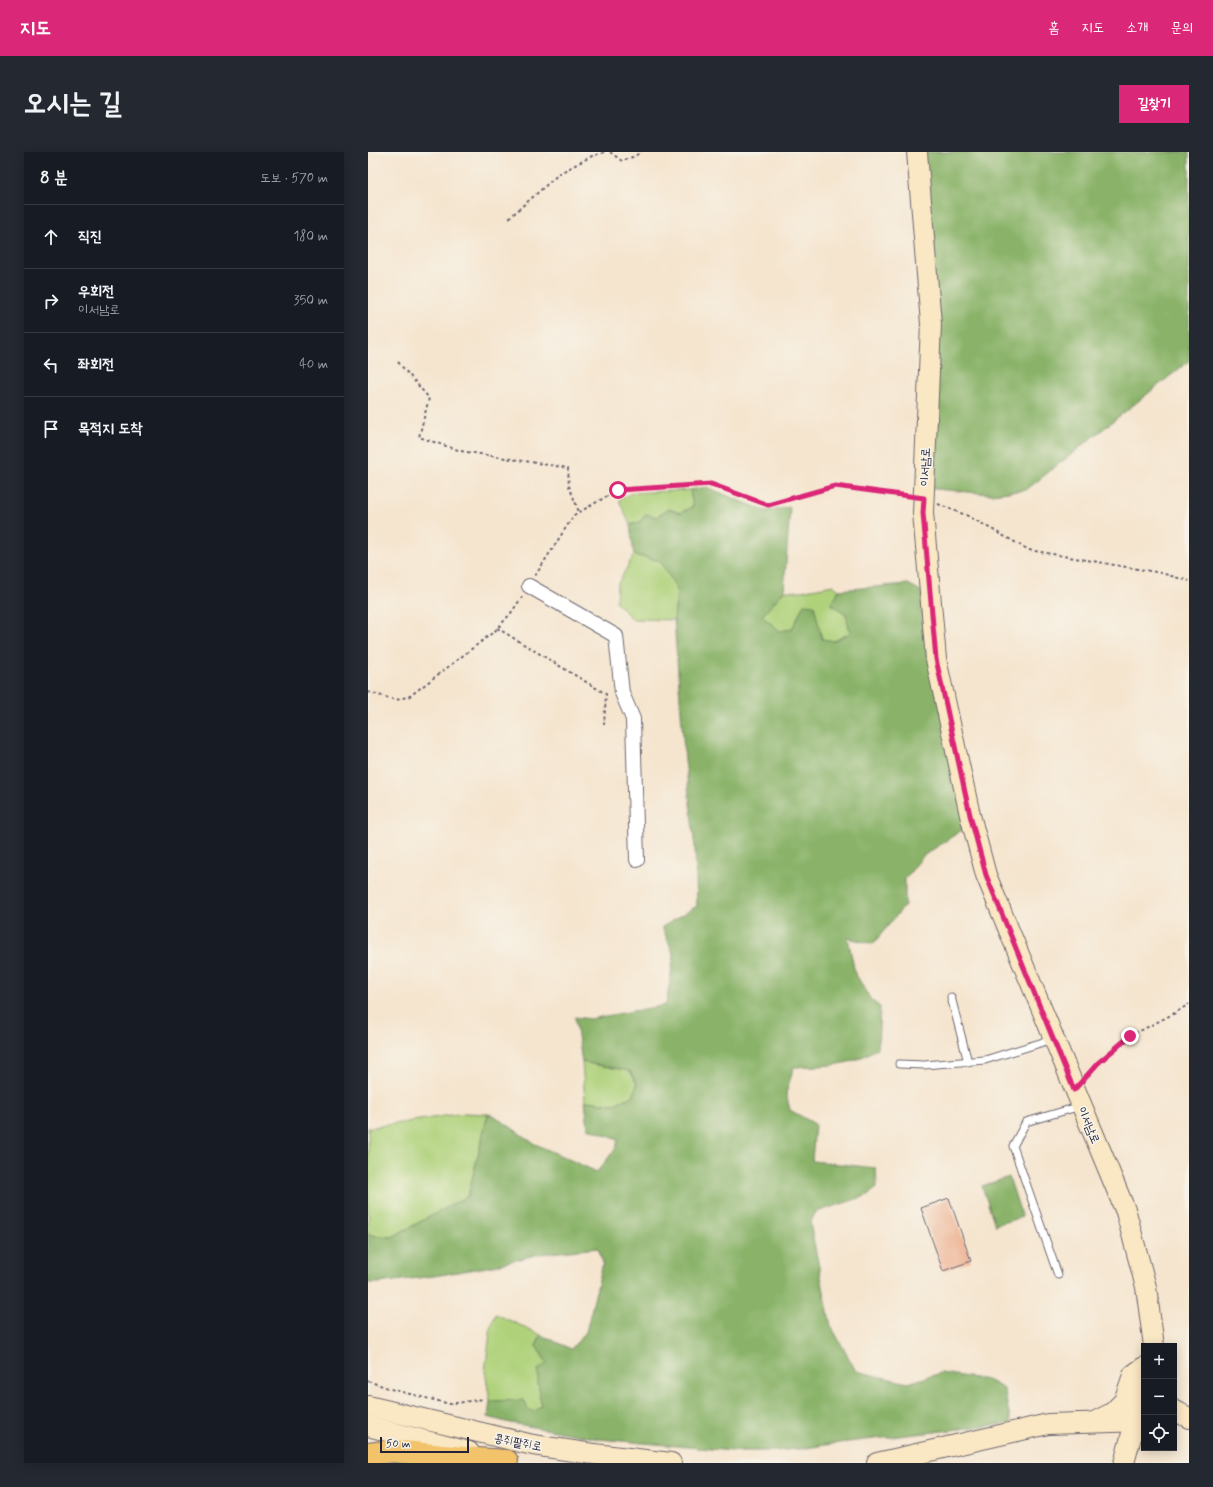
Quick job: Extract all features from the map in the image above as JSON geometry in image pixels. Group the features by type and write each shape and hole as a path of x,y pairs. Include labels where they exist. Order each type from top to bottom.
{"highway":[{"path":"368,1454 394,1451 511,1462"}],"main road":[{"name":"이서남로","path":"917,152 930,324 923,513 936,659 970,815 986,875 1126,1212 1146,1287 1154,1343"},
{"path":"1094,1422 1112,1413 1124,1401 1133,1375 1141,1369"},
{"name":"콩쥐팥쥐로","path":"368,1406 533,1445 671,1463"},
{"path":"1177,1412 1189,1419"},
{"path":"1177,1421 1189,1419"},
{"path":"877,1463 1048,1424 1140,1421 1124,1463"},
{"name":"콩쥐팥쥐로","path":"368,1426 511,1462"}],"street":[{"path":"529,586 616,636 622,694 633,719 637,860"}],"lane":[{"path":"951,997 968,1062"},
{"path":"899,1064 924,1065 985,1060 1053,1038"},
{"path":"1058,1275 1013,1146 1026,1122 1078,1098"}],"path":[{"path":"509,218 560,173 592,156 605,152"},
{"path":"610,152 622,161 636,156 641,152"},
{"path":"398,362 430,398 419,438 461,451 568,468 569,486 579,512"},
{"path":"368,692 396,700 410,696 497,628 511,613 574,515 618,490 711,484 768,505 835,486 924,498 968,516 1029,550 1161,573 1189,581"},
{"path":"497,628 606,694 604,725"},
{"path":"1078,1098 1098,1063 1130,1036 1175,1013 1189,1004"},
{"path":"368,1381 394,1390 450,1404 483,1399"}],"green space":[{"path":"917,152 1189,152 1189,361 1026,490 991,494 924,488 931,324"},
{"path":"706,487 765,511 790,507 784,591 762,616 780,631 792,629 804,604 814,605 822,639 834,641 850,633 846,614 831,604 839,590 908,584 921,591 965,828 923,856 905,879 905,905 873,944 848,938 855,973 871,1000 880,1007 878,1047 858,1059 848,1062 794,1067 786,1093 790,1110 815,1124 812,1161 876,1168 877,1188 866,1196 816,1212 810,1223 831,1326 856,1371 908,1383 941,1373 988,1380 1004,1389 1011,1423 800,1449 733,1451 599,1439 506,1422 488,1417 490,1401 524,1400 528,1409 534,1412 541,1405 538,1370 547,1363 536,1346 541,1335 571,1349 586,1332 603,1263 598,1248 539,1254 493,1266 434,1276 368,1283 368,1235 392,1237 468,1196 488,1114 495,1116 533,1143 597,1172 616,1148 618,1140 588,1128 585,1101 614,1104 633,1096 637,1084 630,1071 582,1062 575,1017 590,1019 666,1005 674,955 662,927 697,906 695,848 684,751 674,620 677,589 660,561 634,555 630,525 640,522 646,514 657,517 668,509 681,513 693,506 690,490"},
{"path":"690,490 693,506 680,513 668,509 657,517 630,525 619,500 632,493"},
{"path":"634,555 660,560 677,589 674,620 632,619 616,602 617,585"},
{"path":"833,585 839,590 832,604 846,614 850,633 834,641 822,639 804,604 792,629 780,631 762,616 784,591 801,591"},
{"path":"582,1062 630,1071 637,1084 633,1096 614,1104 585,1101"},
{"path":"464,1113 488,1114 468,1196 392,1237 368,1235 368,1128"},
{"path":"1009,1177 1022,1217 995,1225 982,1186"},
{"path":"496,1314 541,1335 536,1346 547,1363 538,1383 541,1405 534,1412 490,1401 485,1371 491,1326"}],"building":[{"path":"949,1198 971,1261 943,1271 921,1208"}],"route":[{"path":"618,490 711,484 768,505 835,486 924,498 923,513 936,659 970,815 986,875 1074,1090 1098,1063 1130,1036"}]}
